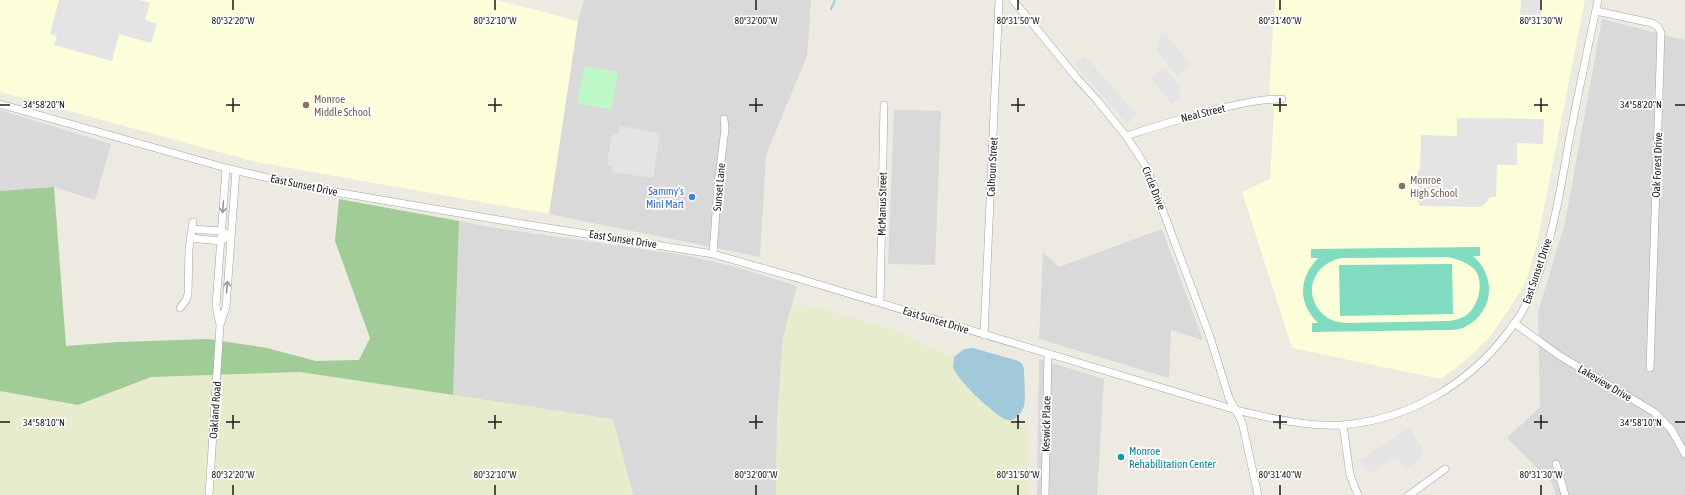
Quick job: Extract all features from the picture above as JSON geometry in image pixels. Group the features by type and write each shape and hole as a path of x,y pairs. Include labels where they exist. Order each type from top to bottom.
{"street":[{"name":"Calhoun Street","path":"984,335 999,0"},
{"name":"Circle Drive","path":"1013,0 1126,136 1147,168 1155,186 1210,337 1229,398 1242,422 1258,495"},
{"name":"East Sunset Drive","path":"0,104 226,168 335,192 713,254 1236,410 1300,423 1342,424 1393,415 1435,396 1462,379 1494,351 1522,312 1540,269 1555,216 1598,0"},
{"name":"Oak Forest Drive","path":"1596,11 1652,23 1658,27 1661,33 1650,368"},
{"name":"Neal Street","path":"1126,136 1180,118 1245,102 1266,99 1282,99"},
{"name":"McManus Street","path":"880,303 884,105"},
{"name":"Sunset Lane","path":"713,254 718,184 725,129 724,119"},
{"name":"Oakland Road","path":"220,325 216,306 226,168"},
{"name":"Oakland Road","path":"209,495 220,325 226,307 236,170"},
{"path":"180,308 186,300 188,294 190,238 192,226 221,232 231,236"},
{"path":"190,238 220,241 231,236"},
{"name":"Lakeview Drive","path":"1514,323 1560,356 1654,412 1671,429 1685,454"},
{"name":"Keswick Place","path":"1045,495 1048,354"},
{"path":"1342,424 1350,475 1358,495"},
{"path":"1556,464 1566,495"},
{"path":"1408,495 1445,469"}],"shaded area":[{"name":"Monroe Middle School","path":"0,0 497,0 578,21 549,214 256,162 0,92"},
{"path":"59,0 140,0 150,3 145,20 157,24 151,43 119,34 112,61 54,45 57,36 50,34"},
{"path":"584,0 811,0 807,56 766,155 760,257 549,214 578,21"},
{"name":"Monroe High School","path":"1275,0 1585,0 1537,244 1526,282 1489,338 1466,360 1441,379 1292,348 1242,192 1270,179 1274,109 1269,92"},
{"path":"1521,0 1542,0 1541,16 1520,15"},
{"path":"1602,19 1685,40 1685,495 1556,495 1551,482 1507,438 1540,407 1538,312 1565,223"},
{"path":"1165,33 1191,65 1177,76 1156,50 1160,37"},
{"path":"1085,56 1137,115 1127,124 1075,64"},
{"path":"1164,67 1182,88 1178,92 1181,96 1172,104 1151,79"},
{"path":"0,110 111,144 95,200 54,187 0,191"},
{"path":"894,110 941,111 935,265 888,264"},
{"path":"1457,118 1544,119 1543,144 1517,143 1517,165 1497,165 1496,197 1490,197 1484,205 1479,207 1420,206 1417,198 1418,170 1420,170 1421,135 1457,136"},
{"path":"619,126 660,133 653,178 612,172 613,166 607,165 612,133 618,134"},
{"path":"459,221 496,228 684,255 736,267 797,286 783,338 777,421 776,495 633,495 613,420 453,395"},
{"path":"1162,229 1203,340 1171,330 1169,378 1039,339 1043,252 1059,267"},
{"path":"792,305 813,306 895,330 946,355 1028,430 1027,495 776,495 777,421 783,338"},
{"path":"1039,359 1104,379 1097,495 1037,495"},
{"path":"300,372 613,419 633,495 0,495 0,391 78,405 151,377"},
{"path":"1409,428 1423,448 1420,459 1405,470 1396,456 1369,474 1360,460"}],"green space":[{"path":"584,66 618,72 611,110 577,103"},
{"path":"54,187 66,346 119,342 208,339 267,348 316,361 359,360 370,338 335,241 339,199 459,221 453,395 300,372 151,377 78,405 0,391 0,191"},
{"path":"1480,247 1480,256 1473,256 1481,264 1489,284 1487,303 1482,313 1475,321 1458,329 1312,332 1312,323 1318,323 1311,315 1307,307 1303,291 1307,274 1311,266 1318,258 1311,258 1311,249","holes":["1447,257 1462,261 1472,267 1478,275 1480,286 1478,298 1472,309 1467,315 1457,319 1449,321 1343,323 1327,318 1313,300 1313,282 1323,266 1332,261 1342,258"]},
{"path":"1452,264 1453,314 1340,316 1339,265"}],"water":[{"path":"973,348 1019,361 1022,364 1024,369 1025,402 1022,411 1013,420 1007,420 994,412 968,388 955,372 953,367 954,357 964,349"}],"waterway":[{"path":"831,9 835,0"}],"place":[{"name":"Monroe Middle School","path":"306,105"},
{"name":"Monroe High School","path":"1402,186"},
{"name":"Sammy's Mini Mart","path":"692,197"},
{"name":"Monroe Rehabilitation Center","path":"1121,457"}]}
